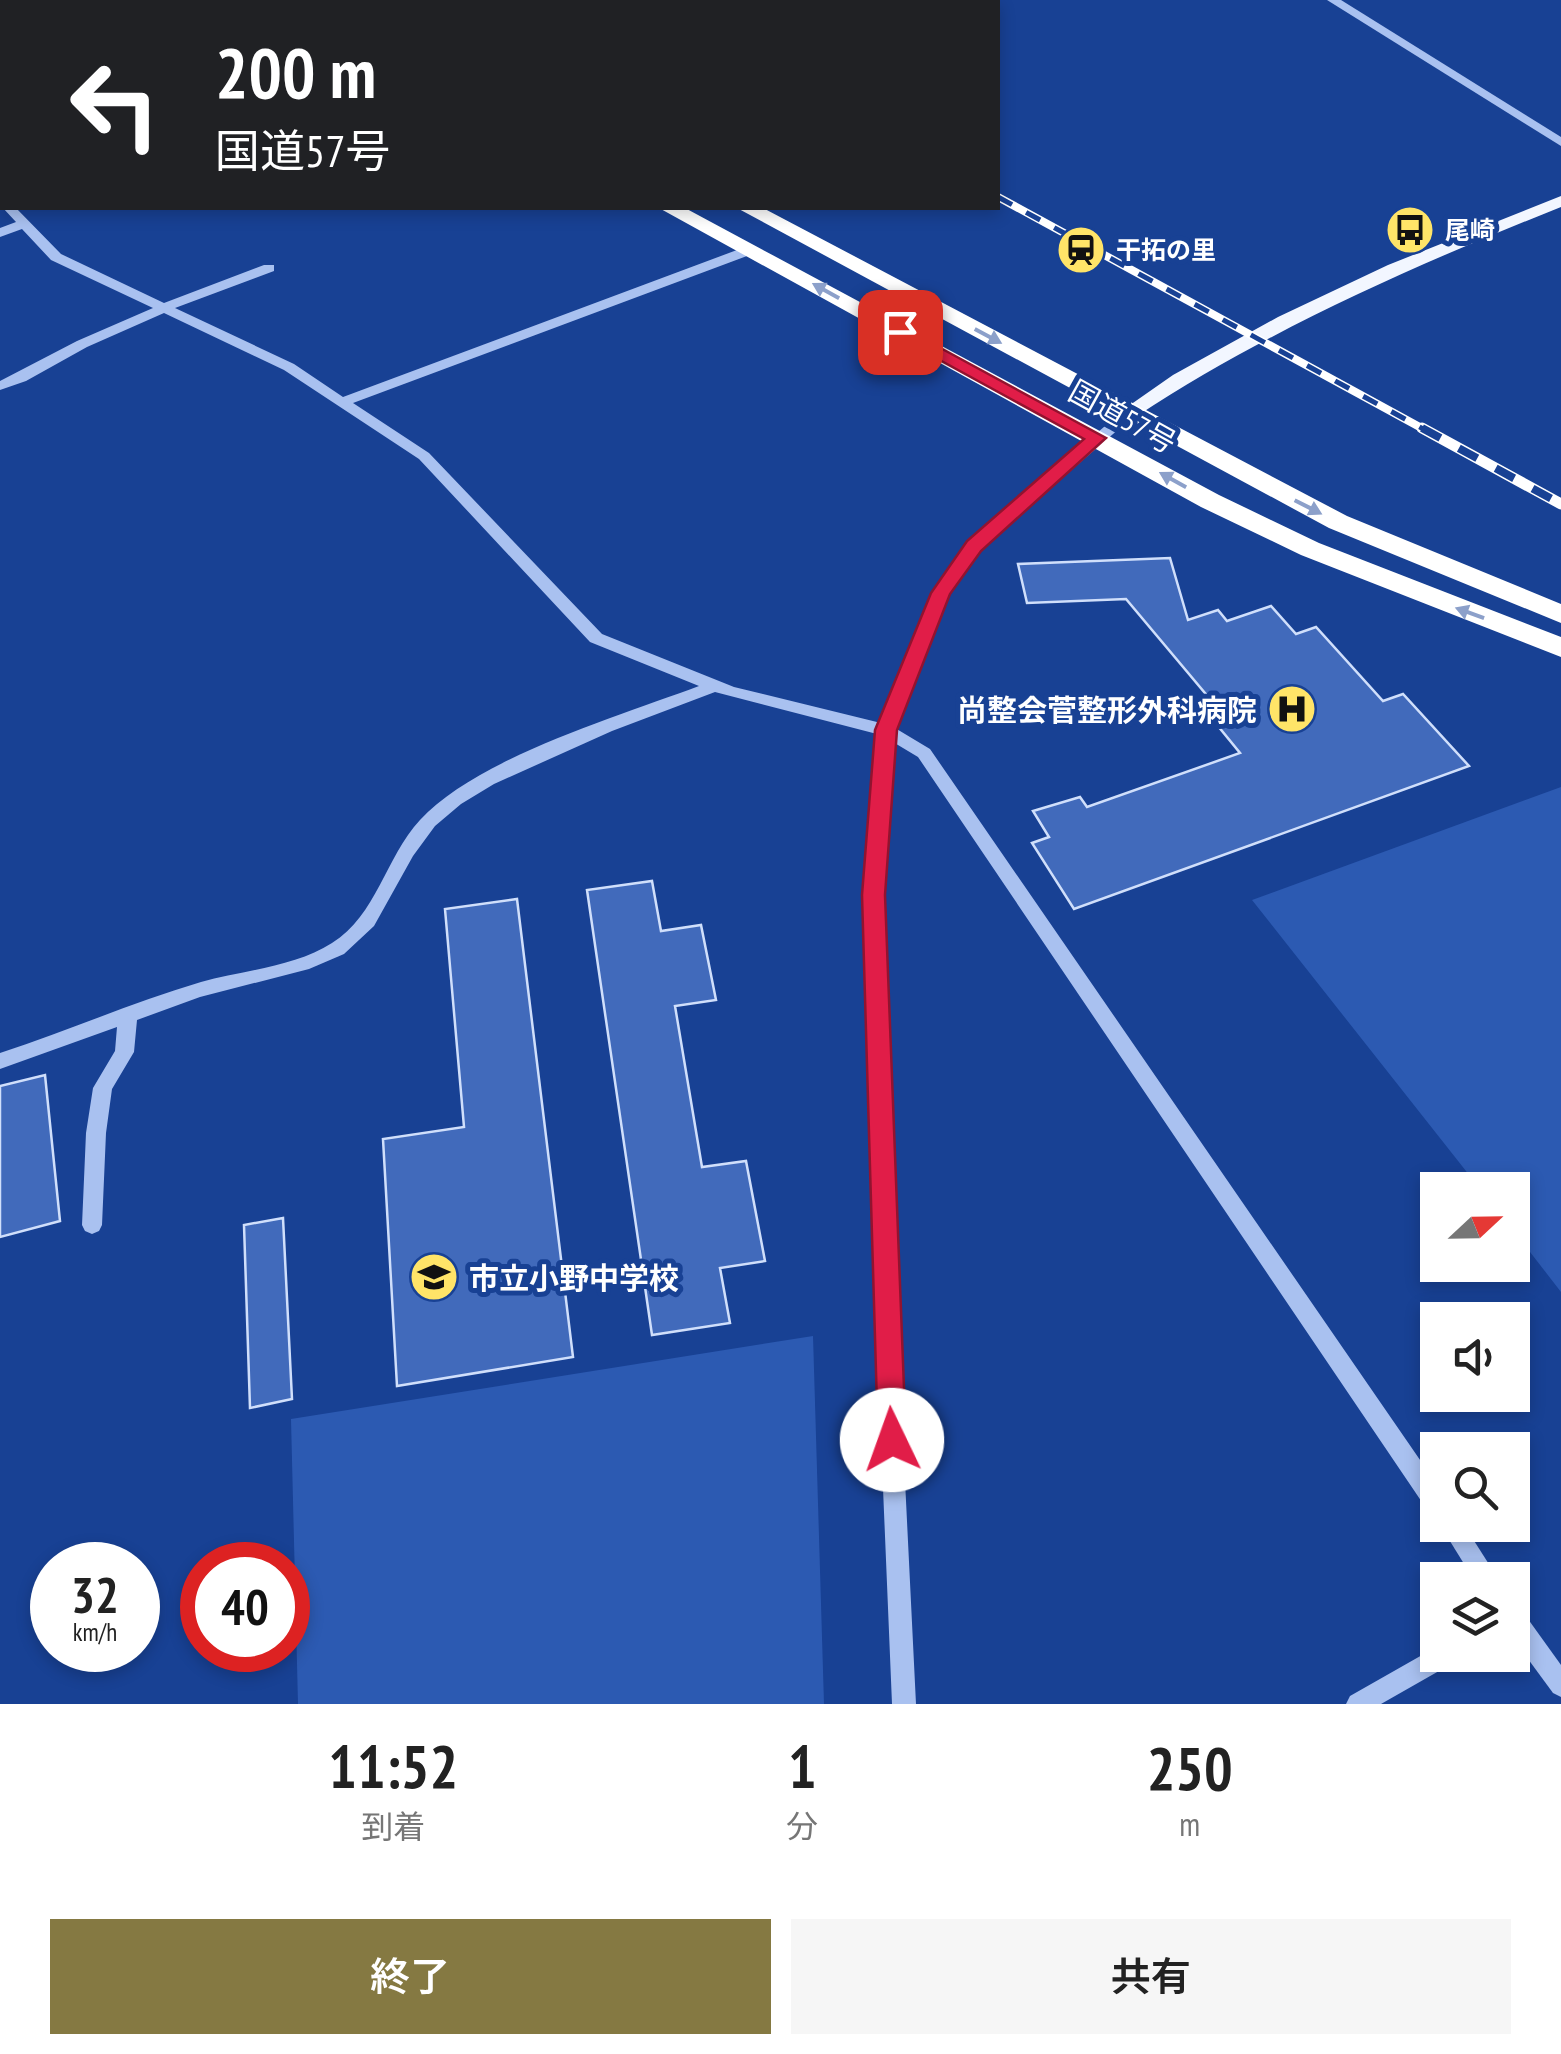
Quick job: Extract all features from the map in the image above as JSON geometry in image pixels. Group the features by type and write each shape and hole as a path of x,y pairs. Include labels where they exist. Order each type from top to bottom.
{"highway":[{"name":"国道57号","path":"674,210 1310,549 1561,647"},
{"name":"国道57号","path":"752,210 1338,522 1561,614"}],"main road":[{"path":"1130,412 1172,383 1377,279 1561,201"}],"street":[{"path":"1333,0 1561,142"},
{"path":"11,210 56,257 288,367 424,456 596,638 716,686 886,730 924,753 1420,1480"},
{"path":"0,234 25,224"},
{"path":"342,402 750,250"},
{"path":"0,386 18,382 73,348 160,307 269,268"},
{"path":"904,1704 874,914 886,730 941,593 974,546 1130,412"},
{"path":"0,1061 196,992 335,951 366,928 426,823 464,794 565,744 716,686"},
{"path":"92,1226 96,1133 103,1088 124,1052 128,1018"},
{"path":"1530,1640 1561,1685"},
{"path":"1358,1704 1420,1669"}],"shaded area":[{"path":"1561,787 1561,1292 1530,1252 1530,1172 1467,1172 1252,900"},
{"path":"813,1336 824,1704 298,1704 297,1672 310,1672 310,1542 294,1542 291,1419"}],"building":[{"path":"1170,558 1188,620 1218,610 1227,621 1271,606 1296,634 1316,627 1383,701 1403,694 1469,766 1074,909 1032,843 1049,837 1033,811 1080,797 1087,807 1240,753 1209,715 1220,711 1126,599 1027,603 1018,564"},
{"path":"652,881 661,931 701,925 716,1000 675,1006 702,1167 746,1161 765,1261 720,1268 730,1323 652,1335 587,890"},
{"path":"517,899 573,1357 397,1386 383,1139 464,1127 445,909"},
{"path":"45,1075 60,1221 0,1237 0,1086"},
{"path":"283,1218 292,1399 250,1408 244,1225"}],"railway":[{"path":"1000,198 1427,431"},
{"path":"1422,428 1561,504"}],"place":[{"name":"尾崎","path":"1410,230"},
{"name":"干拓の里","path":"1081,250"},
{"name":"尚整会菅整形外科病院","path":"1292,709"},
{"name":"市立小野中学校","path":"434,1277"}],"route":[{"path":"892,1440 880,1176 874,895 886,730 941,593 974,546 1096,438 900,332"}]}
